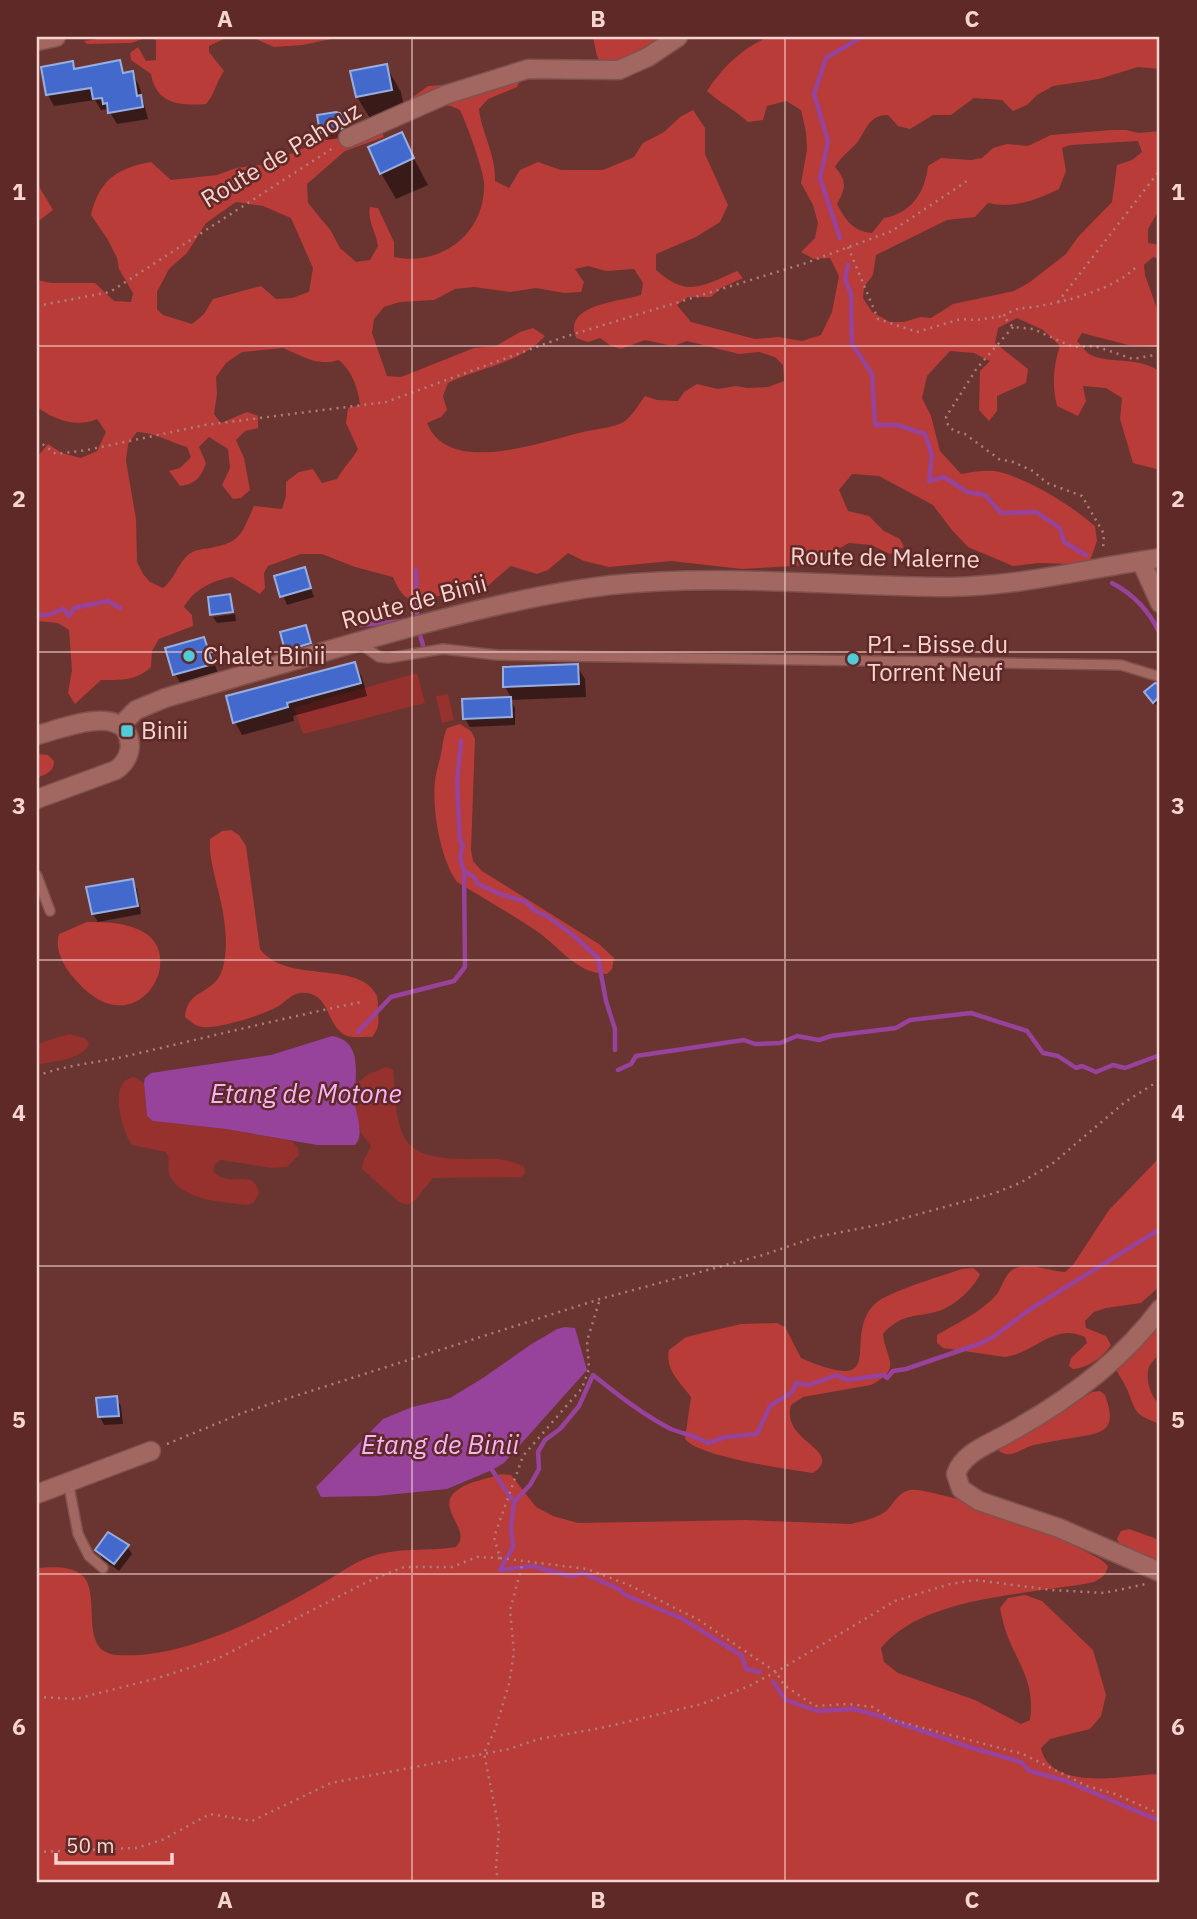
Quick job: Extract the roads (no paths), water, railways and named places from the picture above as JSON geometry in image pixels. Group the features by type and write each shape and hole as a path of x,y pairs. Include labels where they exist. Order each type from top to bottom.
{"street":[{"path":"37,41 56,37"},
{"name":"Route de Pahouz","path":"348,138 445,95 528,69 619,70 648,57 678,37"},
{"name":"Route de Malerne","path":"607,586 716,580 951,587 1032,580 1160,558"},
{"path":"1141,561 1160,603"},
{"name":"Route de Binii","path":"121,725 136,710 165,698 357,642 525,598 607,586"},
{"path":"37,735 103,719 121,725 128,734 130,746 125,761 116,770 37,799"},
{"path":"1158,1571 1059,1528 979,1501 961,1489 956,1474 962,1460 1075,1393 1125,1349 1160,1309"},
{"path":"37,1494 151,1451"}],"lane":[{"path":"357,642 379,657 388,658 443,649 510,656 1121,666 1160,677"},
{"path":"37,876 50,911"},
{"path":"68,1481 78,1534 89,1556 103,1567"}],"water":[{"name":"Etang de Motone","path":"332,1036 349,1045 356,1062 355,1102 360,1131 355,1145 317,1145 226,1129 153,1121 147,1116 144,1083 151,1073 271,1055"},
{"name":"Etang de Binii","path":"565,1327 575,1328 587,1370 504,1463 447,1489 377,1496 321,1497 316,1487 383,1419 412,1407 450,1398 530,1345"}],"waterway":[{"path":"840,238 820,178 828,141 814,94 826,58 866,37"},
{"path":"848,265 845,279 851,294 852,344 872,374 875,425 897,425 925,434 932,456 929,481 944,477 967,492 985,495 1001,513 1036,512 1060,528 1064,542 1086,555"},
{"path":"415,620 416,570"},
{"path":"1112,583 1141,605 1160,634"},
{"path":"37,615 48,615 63,609 69,616 74,608 108,601 120,608"},
{"path":"360,625 403,621"},
{"path":"420,635 423,645"},
{"path":"461,741 457,782 460,841 463,845 460,858 464,871 474,877 478,884 526,902 535,911 547,916 573,935 598,958 606,1001 615,1029 615,1050"},
{"path":"358,1032 391,997 454,981 465,967 464,871"},
{"path":"618,1070 631,1064 636,1056 744,1040 755,1044 780,1043 797,1036 819,1040 831,1036 896,1028 910,1020 971,1013 1027,1031 1043,1053 1058,1056 1076,1068 1082,1066 1096,1072 1113,1065 1125,1068 1160,1055"},
{"path":"514,1502 530,1485 539,1469 538,1452 545,1440 560,1429 579,1406 593,1375 631,1404 671,1429 708,1443 726,1437 757,1434 770,1406 792,1392 796,1383 809,1385 837,1375 847,1380 884,1375 887,1378 893,1371 979,1344 1160,1229"},
{"path":"492,1470 514,1502 511,1526 513,1547 500,1570 532,1566 570,1576 583,1573 619,1589 625,1595 681,1618 742,1656 746,1669 760,1672"},
{"path":"773,1682 786,1700 817,1711 854,1709 879,1716 1021,1762 1030,1771 1066,1781 1160,1821"}],"place":[{"name":"Chalet Binii","path":"189,656"},
{"name":"P1 - Bisse du Torrent Neuf","path":"853,659"},
{"name":"Binii","path":"127,731"}]}
